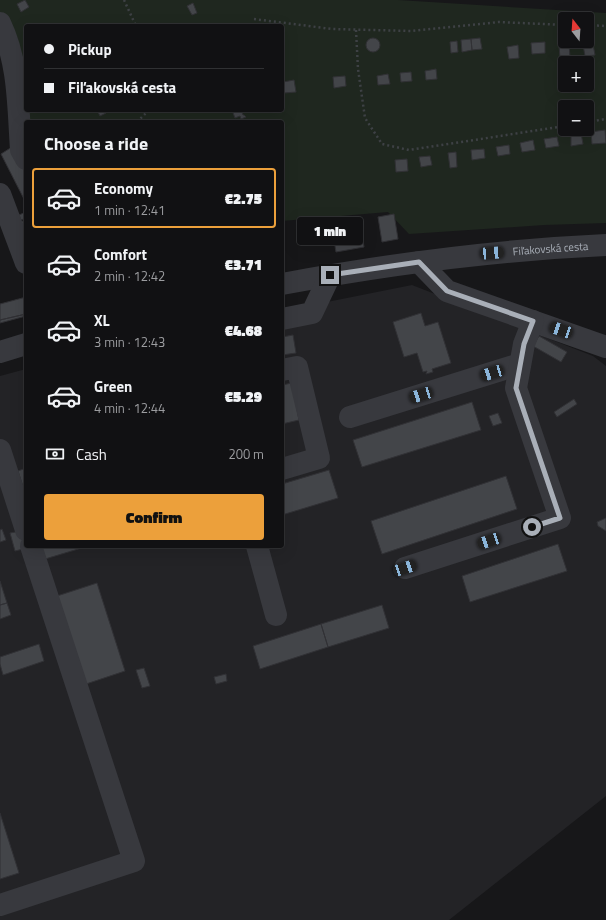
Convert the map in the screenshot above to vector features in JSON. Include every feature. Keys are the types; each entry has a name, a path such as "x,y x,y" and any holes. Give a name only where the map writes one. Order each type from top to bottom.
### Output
{"street":[{"path":"0,23 6,35 14,64 21,150 24,155"},
{"path":"0,194 24,258"},
{"name":"Fiľakovská cesta","path":"284,284 330,275 479,254 606,245"},
{"path":"419,262 447,291 606,347"},
{"path":"284,318 312,313 330,275"},
{"path":"405,568 560,518 516,388 524,344 533,321"},
{"path":"0,352 24,345"},
{"path":"350,417 520,364"},
{"path":"284,370 297,367 319,458 284,468"},
{"path":"0,450 24,524"},
{"path":"0,905 134,861 32,548"},
{"path":"258,548 276,615"}],"path":[{"path":"124,0 135,24"},
{"path":"254,18 332,29 356,30 411,31 499,22 558,25"},
{"path":"594,25 606,26"},
{"path":"356,30 358,69 365,118 382,144 409,150 558,127"},
{"path":"139,120 147,112"},
{"path":"594,121 606,120"}],"shaded area":[{"path":"0,0 398,0 590,12 558,12 558,48 594,48 594,12 606,13 606,223 544,225 409,234 388,212 284,221 284,120 26,120 0,17"},
{"path":"412,285 593,356 606,366 606,796 449,920 0,920 0,376 24,370 24,548 284,548 284,311"}],"building":[{"path":"25,0 29,7 21,12 17,4"},
{"path":"193,3 197,13 192,15 187,6"},
{"path":"373,38 378,40 380,45 378,50 373,52 368,50 366,45 368,40"},
{"path":"480,38 482,49 472,50 471,39"},
{"path":"471,39 472,50 462,52 461,40"},
{"path":"457,41 458,52 451,53 450,42"},
{"path":"545,42 545,53 532,54 531,43"},
{"path":"518,45 519,58 509,59 507,47"},
{"path":"559,48 569,48 570,56 560,56"},
{"path":"584,48 594,48 595,55 585,56"},
{"path":"436,69 437,79 426,80 425,71"},
{"path":"411,72 412,81 401,82 400,73"},
{"path":"388,74 390,84 378,85 377,76"},
{"path":"345,76 346,86 334,88 333,77"},
{"path":"294,80 296,92 284,93 284,82"},
{"path":"98,112 106,112 106,113 100,116"},
{"path":"233,112 242,112 246,117 241,119 240,116 235,118"},
{"path":"605,130 606,143 592,144 591,136 594,136 594,132"},
{"path":"571,136 582,136 583,144 571,146"},
{"path":"557,137 559,146 546,148 544,139"},
{"path":"533,140 535,150 522,152 520,143"},
{"path":"509,145 510,154 498,156 496,147"},
{"path":"12,147 24,170 24,199 1,154"},
{"path":"484,149 485,158 472,160 471,150"},
{"path":"456,152 457,167 450,168 448,153"},
{"path":"430,156 432,165 421,167 419,157"},
{"path":"407,159 408,171 396,172 395,160"},
{"path":"24,213 24,219 21,220 19,215"},
{"path":"394,214 398,239 382,242 378,217"},
{"path":"24,220 24,228 21,222"},
{"path":"348,225 350,235 362,233 364,247 336,252 332,228"},
{"path":"24,298 24,314 0,320 0,304"},
{"path":"421,313 425,326 438,322 451,363 432,369 433,372 426,374 427,371 423,372 417,353 404,357 393,322"},
{"path":"24,314 24,317 0,323 0,320"},
{"path":"293,335 296,353 284,355 284,337"},
{"path":"539,336 567,352 561,362 533,346"},
{"path":"292,383 299,420 284,424 284,385"},
{"path":"574,399 577,404 557,417 554,412"},
{"path":"472,402 481,430 362,467 353,440"},
{"path":"498,413 502,423 493,426 489,416"},
{"path":"24,469 24,490 18,471"},
{"path":"329,470 338,498 284,514 284,483"},
{"path":"506,476 517,509 382,554 371,521"},
{"path":"606,518 606,531 598,526 597,522"},
{"path":"2,529 6,540 0,542 0,530"},
{"path":"21,531 24,540 24,548 27,548 15,551 10,533"},
{"path":"558,544 567,571 470,602 462,576"},
{"path":"42,548 82,548 45,559"},
{"path":"0,581 7,603 0,605"},
{"path":"97,583 125,671 86,684 57,596"},
{"path":"7,603 11,615 0,619 0,605"},
{"path":"382,605 389,628 328,647 321,624"},
{"path":"321,624 328,647 260,669 253,646"},
{"path":"39,644 44,661 3,675 0,657"},
{"path":"144,668 150,686 142,688 136,670"},
{"path":"226,674 227,681 216,684 214,677"},
{"path":"0,813 19,873 0,879"}],"route":[{"path":"330,275 419,262 447,291 533,321 524,344 516,388 560,518 532,527"}]}
